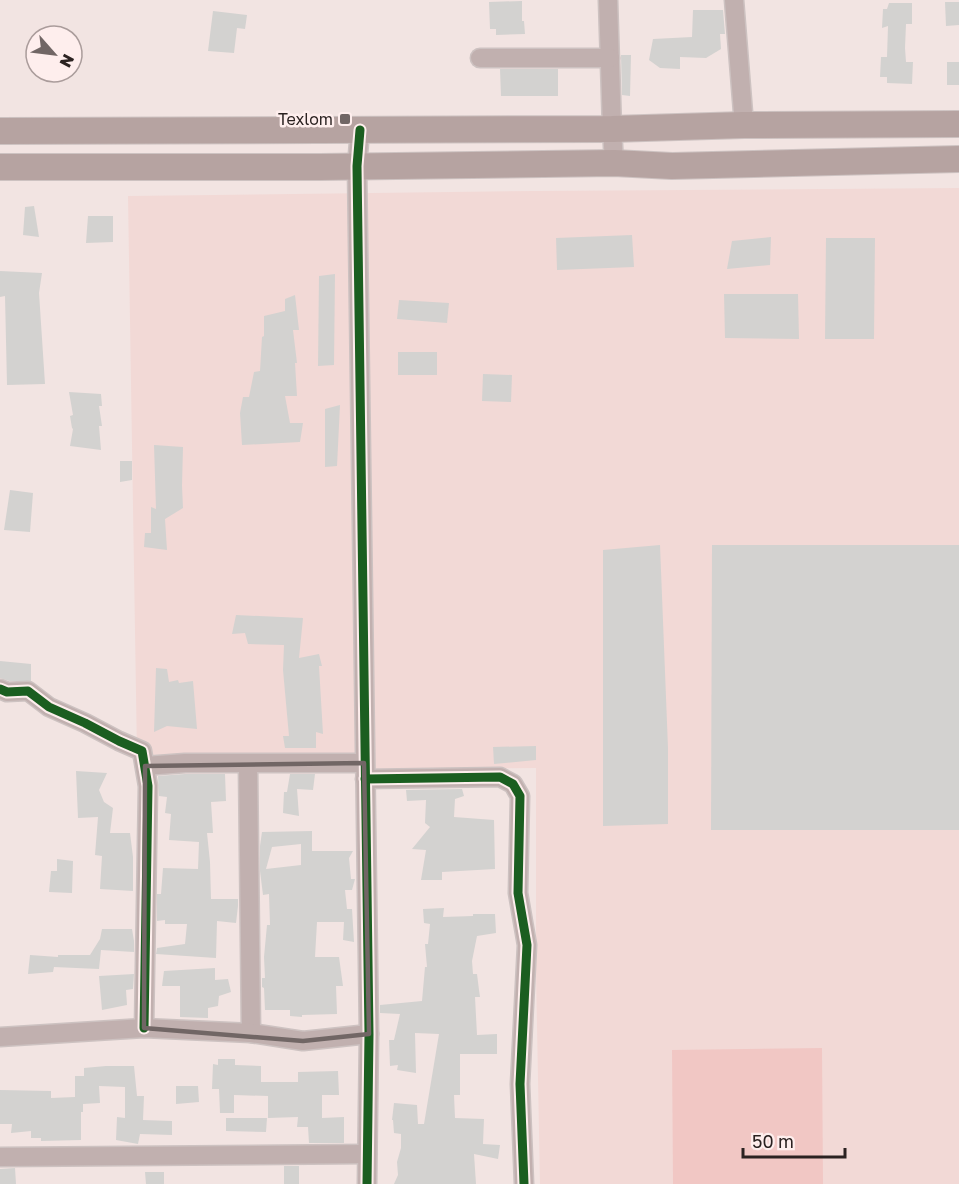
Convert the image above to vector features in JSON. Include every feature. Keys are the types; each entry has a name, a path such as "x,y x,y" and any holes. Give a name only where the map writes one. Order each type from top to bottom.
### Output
{"highway":[{"path":"0,131 612,129 959,124"},
{"path":"0,167 614,163 672,166 959,159"}],"street":[{"path":"608,0 614,163"},
{"path":"734,0 744,126"},
{"path":"480,58 610,58"},
{"path":"360,130 357,166 369,1034 367,1184"},
{"path":"0,689 7,692 28,691 49,707 142,751 148,786 144,1028"},
{"path":"145,766 185,763 248,764 500,777 513,784 520,796 518,893 527,945 520,1084 524,1184"},
{"path":"248,764 251,1033"},
{"path":"0,1037 144,1028 251,1033 303,1041 369,1034"},
{"path":"0,1157 367,1154"}],"highlighted area":[{"path":"364,763 369,1034 303,1041 144,1028 145,766"}],"shaded area":[{"path":"959,188 959,1184 540,1184 536,972 536,768 374,769 335,753 137,755 128,196"},
{"path":"822,1048 823,1184 673,1184 672,1050"}],"building":[{"path":"522,1 522,21 524,21 525,34 496,35 496,29 490,29 489,2"},
{"path":"945,2 959,2 959,25 946,26"},
{"path":"889,3 912,3 912,24 906,24 905,48 906,62 913,62 912,84 887,83 887,77 880,77 881,57 887,57 888,26 882,28 883,9 887,9"},
{"path":"693,10 723,10 725,34 720,34 721,49 706,58 680,57 680,69 660,68 649,60 653,39 692,37"},
{"path":"213,11 247,15 245,29 237,28 234,53 208,51"},
{"path":"621,55 631,55 630,96 622,95"},
{"path":"947,62 959,62 959,85 947,85"},
{"path":"500,69 558,69 558,96 501,96"},
{"path":"34,206 39,237 23,235 25,207"},
{"path":"88,216 113,216 113,242 86,243"},
{"path":"632,235 634,267 557,270 556,238"},
{"path":"771,237 770,265 727,269 732,241"},
{"path":"826,238 875,238 874,339 825,339"},
{"path":"0,271 42,273 39,293 45,384 7,385 5,296 0,297"},
{"path":"335,274 334,365 318,366 319,276"},
{"path":"724,294 798,294 799,339 725,338"},
{"path":"295,295 299,330 293,330 297,363 295,363 297,396 285,396 290,423 303,423 300,442 242,445 240,413 243,397 249,397 254,372 260,371 264,316 285,311 285,299"},
{"path":"399,300 449,303 447,323 397,319"},
{"path":"398,352 437,352 437,375 398,375"},
{"path":"483,374 512,375 511,402 482,401"},
{"path":"69,392 101,394 102,406 99,406 102,426 99,426 101,450 70,446 73,429 70,416 73,415"},
{"path":"340,405 337,466 325,467 325,409"},
{"path":"154,445 183,447 183,508 165,519 167,550 144,547 145,533 151,533 151,507 156,509"},
{"path":"120,461 132,461 132,480 120,482"},
{"path":"10,490 33,493 30,532 4,530"},
{"path":"660,545 668,748 668,824 603,826 603,550"},
{"path":"712,545 959,545 959,830 711,830"},
{"path":"236,615 303,618 299,658 319,654 322,666 319,666 323,734 316,732 316,748 285,748 283,736 289,736 283,670 284,645 248,644 245,633 232,634"},
{"path":"0,661 31,664 31,681 9,681 0,678"},
{"path":"156,668 167,669 169,682 193,681 197,729 167,726 154,732"},
{"path":"536,746 536,760 494,764 493,747"},
{"path":"76,771 107,773 99,790 104,802 113,808 110,833 130,833 133,891 100,889 102,856 95,855 98,817 78,818"},
{"path":"225,774 226,801 211,802 213,833 207,833 211,899 238,899 238,906 236,923 217,921 216,958 156,954 157,948 185,944 187,924 165,924 165,920 157,921 157,894 161,894 163,868 198,869 199,842 169,840 171,814 165,813 167,797 159,796 158,776"},
{"path":"290,774 315,774 313,790 297,789 299,816 283,813 284,792 287,792"},
{"path":"462,789 464,796 455,799 454,817 494,820 495,869 442,872 442,880 421,880 426,850 412,849 430,827 425,823 426,800 407,801 406,790"},
{"path":"312,831 312,851 353,851 349,858 351,879 355,879 352,890 345,890 347,909 352,909 354,942 343,940 344,922 317,922 315,957 339,957 343,986 336,986 337,1014 302,1015 302,1017 290,1016 290,1010 265,1010 262,978 265,978 267,925 270,925 269,894 263,895 260,871 262,832","holes":["301,844 301,865 266,869 272,847"]},
{"path":"57,859 73,861 72,893 49,892 51,871 57,871"},
{"path":"444,908 443,917 495,914 496,933 477,936 472,961 473,974 477,974 480,997 475,997 477,1035 497,1034 497,1054 460,1054 460,1095 454,1095 455,1118 484,1119 483,1144 500,1145 498,1159 474,1154 476,1184 394,1184 398,1175 397,1162 401,1148 401,1134 394,1133 392,1120 394,1103 417,1105 418,1124 424,1124 439,1034 415,1033 416,1073 397,1070 398,1065 390,1066 389,1040 394,1040 400,1014 380,1013 380,1005 422,1001 425,967 427,967 425,944 428,944 430,924 424,923 423,909"},
{"path":"102,929 132,929 134,952 101,950 99,969 54,967 53,972 28,974 30,955 58,957 58,955 90,955 100,939"},
{"path":"215,968 215,980 228,979 231,992 219,996 218,1006 208,1008 208,1018 180,1017 180,986 162,986 164,971"},
{"path":"134,974 133,989 126,990 127,1005 102,1010 99,976"},
{"path":"218,1059 235,1059 235,1065 261,1066 261,1082 298,1082 298,1072 338,1071 339,1095 322,1095 322,1118 344,1117 344,1143 309,1143 308,1127 297,1127 298,1117 268,1118 268,1096 234,1095 234,1113 220,1113 219,1089 212,1089 213,1064 218,1065"},
{"path":"134,1066 137,1096 144,1096 143,1120 172,1121 172,1135 140,1134 138,1144 116,1140 117,1117 125,1118 125,1087 99,1086 100,1103 83,1104 81,1140 41,1141 41,1138 31,1138 31,1131 11,1133 12,1124 0,1124 0,1090 51,1091 51,1098 75,1097 75,1076 84,1076 84,1068"},
{"path":"176,1086 198,1086 199,1102 176,1104"},
{"path":"226,1118 267,1118 266,1132 226,1131"},
{"path":"284,1166 299,1166 299,1184 284,1184"},
{"path":"15,1168 16,1184 0,1184 0,1169"},
{"path":"145,1172 164,1172 164,1184 146,1184"}],"cycle path":[{"path":"360,130 357,166 369,1034 367,1184"},
{"path":"0,689 7,692 28,691 49,707 142,751 148,786 144,1028"},
{"path":"365,779 500,777 513,784 520,796 518,893 527,945 520,1084 524,1184"}],"place":[{"name":"Texlom","path":"345,119"}]}
